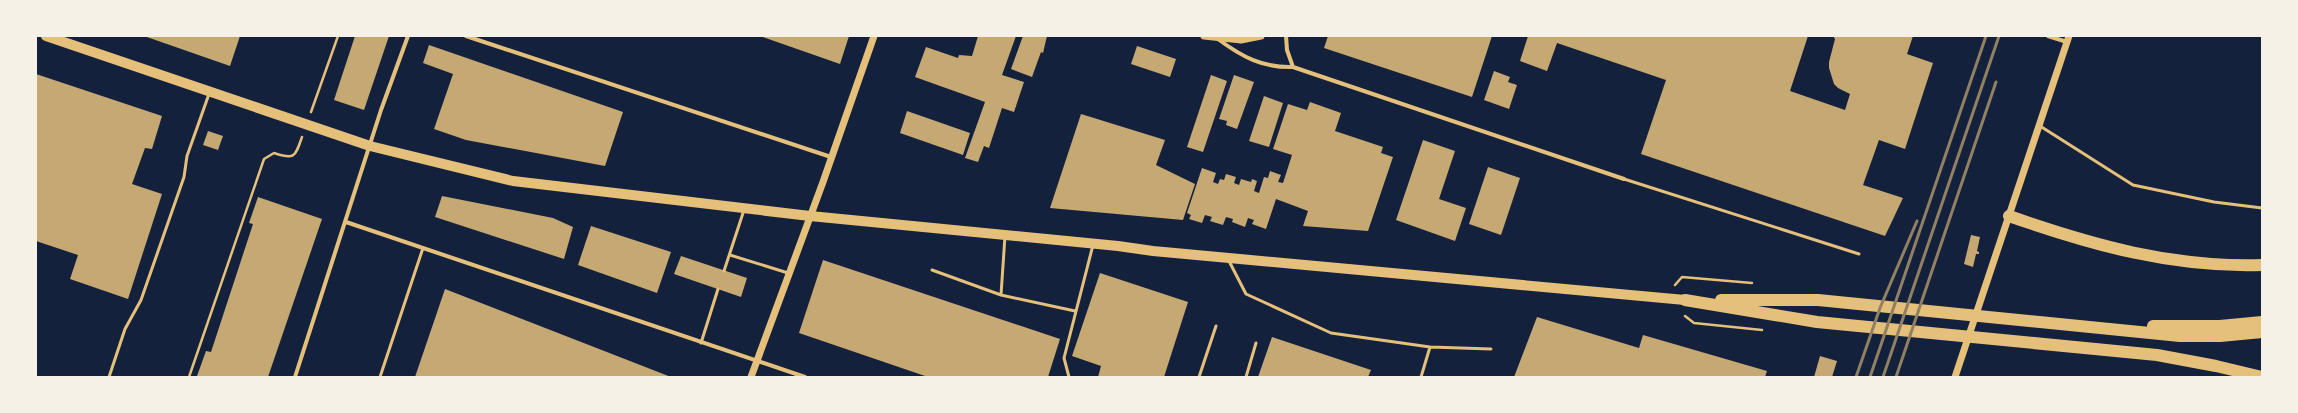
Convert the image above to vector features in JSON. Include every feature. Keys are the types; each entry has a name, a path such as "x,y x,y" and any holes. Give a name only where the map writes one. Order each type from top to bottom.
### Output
{"highway":[{"path":"2009,216 2077,240 2142,256 2202,264 2262,265"},
{"path":"1685,300 1818,300 2200,337 2262,332"},
{"path":"1685,300 1817,322 2066,345 2176,358 2262,376"},
{"path":"2068,324 2193,326 2262,322"},
{"path":"2176,358 2251,377"}],"main road":[{"path":"46,36 210,93 370,146 513,181 810,216 1094,243 1227,258 1685,300"}],"street":[{"path":"295,377 370,146 408,36"},
{"path":"466,36 831,157"},
{"path":"751,377 874,36"},
{"path":"1204,36 1218,39 1241,40 1260,36"},
{"path":"1286,36 1287,50 1293,67"},
{"path":"1955,377 2068,39 2048,36"},
{"path":"1218,39 1240,56 1277,67 1293,67 1624,179"},
{"path":"346,222 756,362 805,377"}],"lane":[{"path":"109,377 125,329 144,293 184,177 186,156 210,93"},
{"path":"2039,125 2133,185 2214,202 2262,208"},
{"path":"1624,179 1859,254"},
{"path":"724,271 744,209"},
{"path":"1001,294 1005,235"},
{"path":"1069,377 1064,358 1094,243"},
{"path":"380,377 423,248"},
{"path":"730,255 788,273"},
{"path":"1227,258 1246,294 1331,333 1430,347 1491,349"},
{"path":"932,270 1001,294 1075,312"},
{"path":"701,343 718,289"},
{"path":"1199,377 1216,326"},
{"path":"1246,377 1256,343"},
{"path":"1421,377 1430,347"}],"path":[{"path":"318,92 338,36"},
{"path":"189,377 264,160 274,153 288,158 293,157 297,152"}],"building":[{"path":"144,36 240,36 230,66"},
{"path":"355,36 389,36 364,110 334,100"},
{"path":"760,36 849,36 840,64"},
{"path":"978,36 1016,36 1002,75 1024,82 1014,112 1002,108 989,148 984,146 978,162 965,158 985,102 915,77 926,47 958,58 959,55 972,56"},
{"path":"1023,36 1047,36 1043,53 1041,52 1032,77 1011,69"},
{"path":"1328,36 1492,36 1472,97 1324,48"},
{"path":"1528,36 1808,36 1790,91 1845,110 1850,94 1838,88 1834,84 1829,68 1829,62 1835,39 1833,36 1913,36 1907,54 1933,63 1905,149 1879,140 1863,185 1903,198 1885,236 1641,154 1666,80 1557,43 1547,71 1520,61"},
{"path":"429,45 623,112 605,166 466,140 434,129 453,74 423,63"},
{"path":"1137,46 1176,59 1170,77 1131,64"},
{"path":"1494,71 1510,77 1508,82 1517,85 1509,109 1484,100"},
{"path":"36,74 162,116 152,149 145,148 132,184 162,194 128,299 70,279 78,255 36,241"},
{"path":"1211,75 1227,81 1203,152 1187,147"},
{"path":"1234,75 1254,82 1237,129 1226,125 1227,121 1219,119"},
{"path":"1264,96 1283,103 1269,147 1249,141"},
{"path":"1310,102 1341,113 1335,131 1383,147 1381,153 1393,157 1368,231 1303,226 1308,211 1276,199 1266,229 1252,224 1254,220 1248,218 1245,227 1232,222 1233,219 1226,217 1223,225 1210,221 1212,217 1205,215 1202,223 1189,219 1191,215 1187,213 1202,168 1216,173 1213,182 1218,184 1220,179 1224,180 1226,174 1236,177 1234,183 1239,185 1241,179 1251,182 1252,179 1257,181 1254,191 1259,193 1264,177 1268,178 1270,171 1281,175 1278,182 1283,183 1292,155 1273,149 1288,104 1307,110"},
{"path":"907,111 970,133 963,155 900,133"},
{"path":"1081,114 1165,140 1156,165 1195,184 1183,220 1050,208"},
{"path":"208,131 223,136 218,150 203,145"},
{"path":"1423,140 1455,151 1439,199 1466,208 1455,241 1396,220"},
{"path":"1488,167 1520,178 1501,235 1469,224"},
{"path":"442,196 553,218 573,227 564,259 435,217"},
{"path":"258,197 322,219 268,377 199,377 197,376 206,351 211,352 253,224 249,223"},
{"path":"591,226 671,252 657,293 578,265"},
{"path":"1971,235 1980,237 1977,251 1979,254 1976,254 1973,267 1964,264"},
{"path":"681,256 747,278 741,297 674,274"},
{"path":"823,260 1060,339 1048,377 928,377 799,333"},
{"path":"1100,273 1188,302 1164,377 1098,377 1101,366 1072,356"},
{"path":"445,289 671,377 415,377"},
{"path":"1537,317 1639,348 1643,335 1767,371 1765,377 1514,377"},
{"path":"1272,337 1371,370 1368,377 1258,377"},
{"path":"1820,356 1837,361 1832,377 1814,377"}],"railway":[{"path":"1870,377 1986,36"},
{"path":"1883,377 1999,36"},
{"path":"1896,377 1996,82"},
{"path":"1856,377 1880,308 1917,221"}]}
